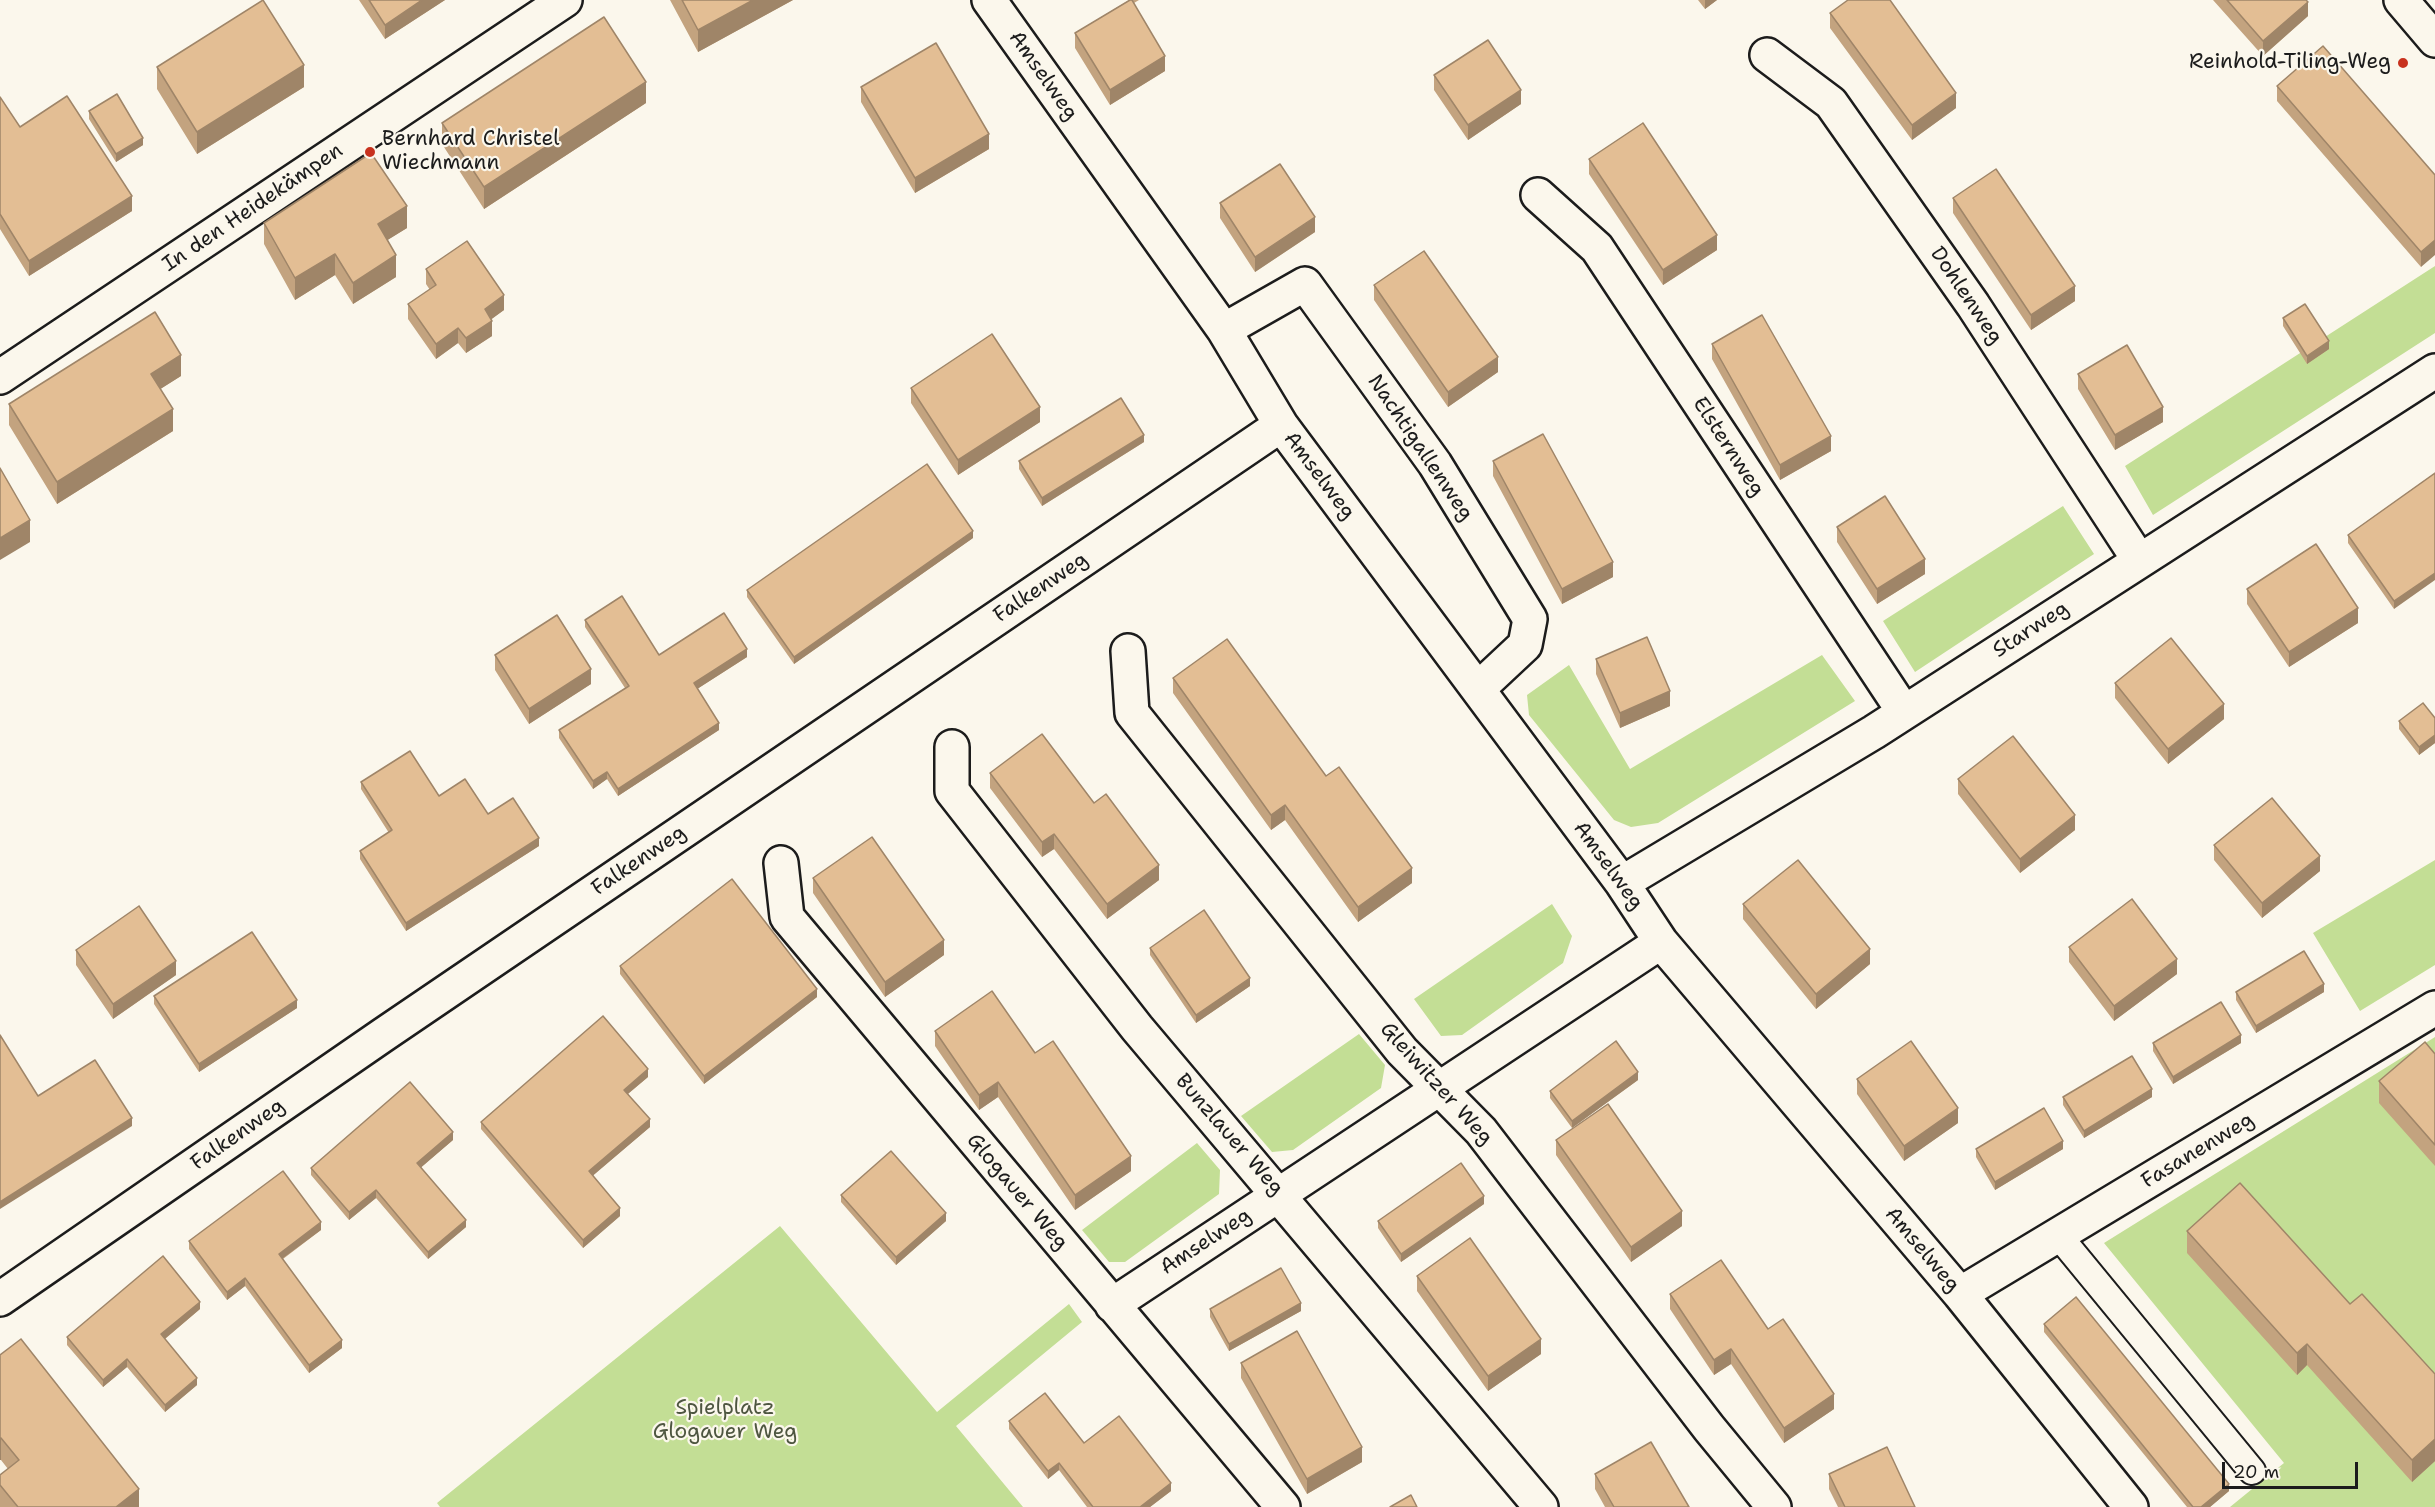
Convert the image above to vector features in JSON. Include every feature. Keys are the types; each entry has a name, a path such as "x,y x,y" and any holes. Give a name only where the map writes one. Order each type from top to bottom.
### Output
{"street":[{"name":"In den Heidekämpen","path":"0,377 565,0"},
{"name":"Amselweg","path":"989,0 1224,330 1281,425 1622,883 1661,942 1960,1294 2131,1507"},
{"path":"2401,0 2435,40"},
{"name":"Dohlenweg","path":"1767,55 1831,103 1973,305 2139,560"},
{"name":"Elsternweg","path":"1538,195 1597,248 1904,712"},
{"name":"Nachtigallenweg","path":"1224,330 1305,284 1435,464 1530,619 1525,645 1478,689"},
{"name":"Starweg","path":"1622,883 1904,712 2435,371"},
{"name":"Falkenweg","path":"0,1299 383,1035 1281,425"},
{"name":"Gleiwitzer Weg","path":"1128,651 1132,713 1402,1051 1481,1131 1709,1428 1774,1507"},
{"name":"Bunzlauer Weg","path":"952,747 952,791 1137,1028 1280,1194 1541,1507"},
{"name":"Glogauer Weg","path":"781,863 787,917 1283,1507"},
{"name":"Amselweg","path":"1112,1305 1661,942"},
{"name":"Fasanenweg","path":"1960,1294 2435,1008"}],"lane":[{"path":"2058,1235 2252,1471"}],"green space":[{"path":"2435,266 2435,333 2153,515 2125,466"},
{"path":"2063,506 2094,554 1915,672 1883,621"},
{"path":"1822,655 1855,701 1658,823 1631,827 1614,820 1529,715 1527,695 1569,665 1630,769"},
{"path":"2435,860 2435,965 2360,1011 2313,933"},
{"path":"1552,904 1572,936 1563,963 1462,1035 1441,1036 1414,999"},
{"path":"1359,1034 1385,1065 1381,1088 1293,1150 1272,1152 1241,1116"},
{"path":"2435,1037 2435,1507 2230,1507 2284,1463 2104,1243"},
{"path":"1197,1143 1220,1170 1219,1194 1125,1262 1109,1262 1082,1230"},
{"name":"Spielplatz Glogauer Weg","path":"780,1226 937,1412 1069,1304 1082,1322 956,1426 1023,1507 440,1507 437,1503"}],"building":[{"path":"263,0 304,65 197,132 157,67"},
{"path":"369,0 422,0 385,25"},
{"path":"682,0 753,0 698,30"},
{"path":"1130,0 1165,56 1110,90 1075,33"},
{"path":"1848,0 1890,0 1956,93 1912,125 1830,13"},
{"path":"2227,0 2306,0 2308,2 2263,41"},
{"path":"604,17 646,82 484,187 442,123"},
{"path":"1488,40 1521,90 1468,125 1434,75"},
{"path":"936,43 989,134 915,178 861,87"},
{"path":"2323,46 2435,175 2435,240 2421,252 2277,86"},
{"path":"117,94 143,138 116,154 89,111"},
{"path":"67,96 132,196 29,261 0,214 0,97 20,127"},
{"path":"1643,123 1717,235 1663,270 1589,159"},
{"path":"371,153 407,206 378,224 396,255 353,283 335,254 295,278 264,223"},
{"path":"1280,164 1315,217 1255,257 1220,203"},
{"path":"1996,169 2075,286 2031,315 1953,198"},
{"path":"467,241 504,295 485,309 492,321 466,338 458,328 436,344 408,304 436,285 426,269"},
{"path":"1424,251 1498,357 1448,392 1374,285"},
{"path":"2305,304 2329,341 2307,356 2283,318"},
{"path":"155,312 181,355 151,374 173,409 57,482 9,404"},
{"path":"1762,315 1831,436 1780,465 1712,344"},
{"path":"992,334 1040,407 958,460 911,388"},
{"path":"2127,345 2163,407 2115,435 2078,374"},
{"path":"1121,398 1144,435 1042,498 1019,461"},
{"path":"1543,434 1613,562 1562,589 1493,461"},
{"path":"927,464 973,531 794,657 747,590"},
{"path":"0,468 30,520 0,538"},
{"path":"2435,473 2435,573 2394,601 2348,535"},
{"path":"1885,496 1925,559 1877,589 1837,527"},
{"path":"2316,544 2358,608 2289,652 2247,589"},
{"path":"622,596 659,655 724,613 747,649 694,683 719,723 618,789 607,772 593,781 559,730 629,686 585,620"},
{"path":"557,615 591,669 529,709 495,655"},
{"path":"1647,637 1670,691 1620,713 1596,659"},
{"path":"2171,638 2224,704 2168,749 2115,683"},
{"path":"1227,639 1326,776 1339,767 1412,868 1358,907 1285,805 1271,815 1173,678"},
{"path":"2423,703 2435,718 2435,735 2419,747 2399,721"},
{"path":"1042,734 1094,803 1106,794 1159,865 1107,904 1054,834 1042,842 990,773"},
{"path":"2013,736 2075,815 2020,859 1958,779"},
{"path":"410,751 439,796 465,779 488,814 513,798 539,838 406,923 360,851 392,830 361,782"},
{"path":"2272,798 2320,856 2262,903 2214,845"},
{"path":"872,837 944,940 885,982 813,878"},
{"path":"1798,860 1870,949 1816,994 1743,904"},
{"path":"732,879 817,989 704,1076 620,966"},
{"path":"2132,899 2177,959 2114,1006 2069,947"},
{"path":"139,906 176,961 113,1004 76,950"},
{"path":"1204,910 1250,978 1196,1015 1150,948"},
{"path":"252,932 297,1000 199,1064 154,996"},
{"path":"2304,951 2324,984 2256,1026 2236,992"},
{"path":"992,991 1035,1053 1053,1041 1131,1156 1075,1195 998,1082 979,1095 935,1031"},
{"path":"2221,1002 2241,1035 2173,1077 2153,1043"},
{"path":"603,1016 648,1069 624,1090 650,1119 589,1171 620,1208 583,1240 481,1122"},
{"path":"0,1035 38,1096 95,1060 132,1118 0,1202"},
{"path":"1616,1041 1638,1072 1572,1121 1550,1091"},
{"path":"1911,1041 1958,1108 1904,1146 1857,1079"},
{"path":"2425,1042 2435,1054 2435,1145 2379,1081"},
{"path":"2132,1056 2152,1089 2084,1131 2063,1097"},
{"path":"410,1082 453,1132 417,1163 466,1220 428,1252 376,1190 349,1212 311,1168"},
{"path":"1608,1104 1682,1211 1631,1247 1556,1140"},
{"path":"2044,1108 2063,1141 1995,1182 1976,1149"},
{"path":"891,1151 946,1213 896,1257 841,1195"},
{"path":"1461,1163 1484,1196 1401,1254 1378,1221"},
{"path":"283,1171 321,1222 279,1254 342,1340 309,1365 245,1278 227,1292 189,1241"},
{"path":"2240,1183 2350,1304 2362,1294 2435,1374 2435,1439 2412,1460 2307,1344 2297,1353 2187,1231"},
{"path":"1470,1238 1541,1339 1488,1376 1417,1276"},
{"path":"163,1256 200,1302 161,1334 197,1378 165,1405 127,1359 103,1380 67,1337"},
{"path":"1721,1260 1768,1329 1783,1319 1834,1394 1784,1428 1731,1349 1714,1360 1670,1294"},
{"path":"1281,1268 1301,1303 1229,1344 1210,1309"},
{"path":"2076,1297 2229,1484 2201,1507 2193,1507 2044,1324"},
{"path":"1297,1331 1362,1447 1307,1479 1241,1363"},
{"path":"21,1339 139,1489 116,1507 18,1507 0,1485 0,1475 19,1460 0,1439 0,1355"},
{"path":"1045,1393 1084,1443 1119,1416 1171,1483 1140,1507 1093,1507 1059,1463 1048,1471 1009,1421"},
{"path":"1651,1442 1689,1507 1614,1507 1595,1474"},
{"path":"1887,1447 1915,1507 1845,1507 1829,1474"},
{"path":"1411,1495 1417,1507 1390,1507"}],"place":[{"name":"Reinhold-Tiling-Weg","path":"2403,63"},
{"name":"Bernhard Christel Wiechmann","path":"370,152"}]}
